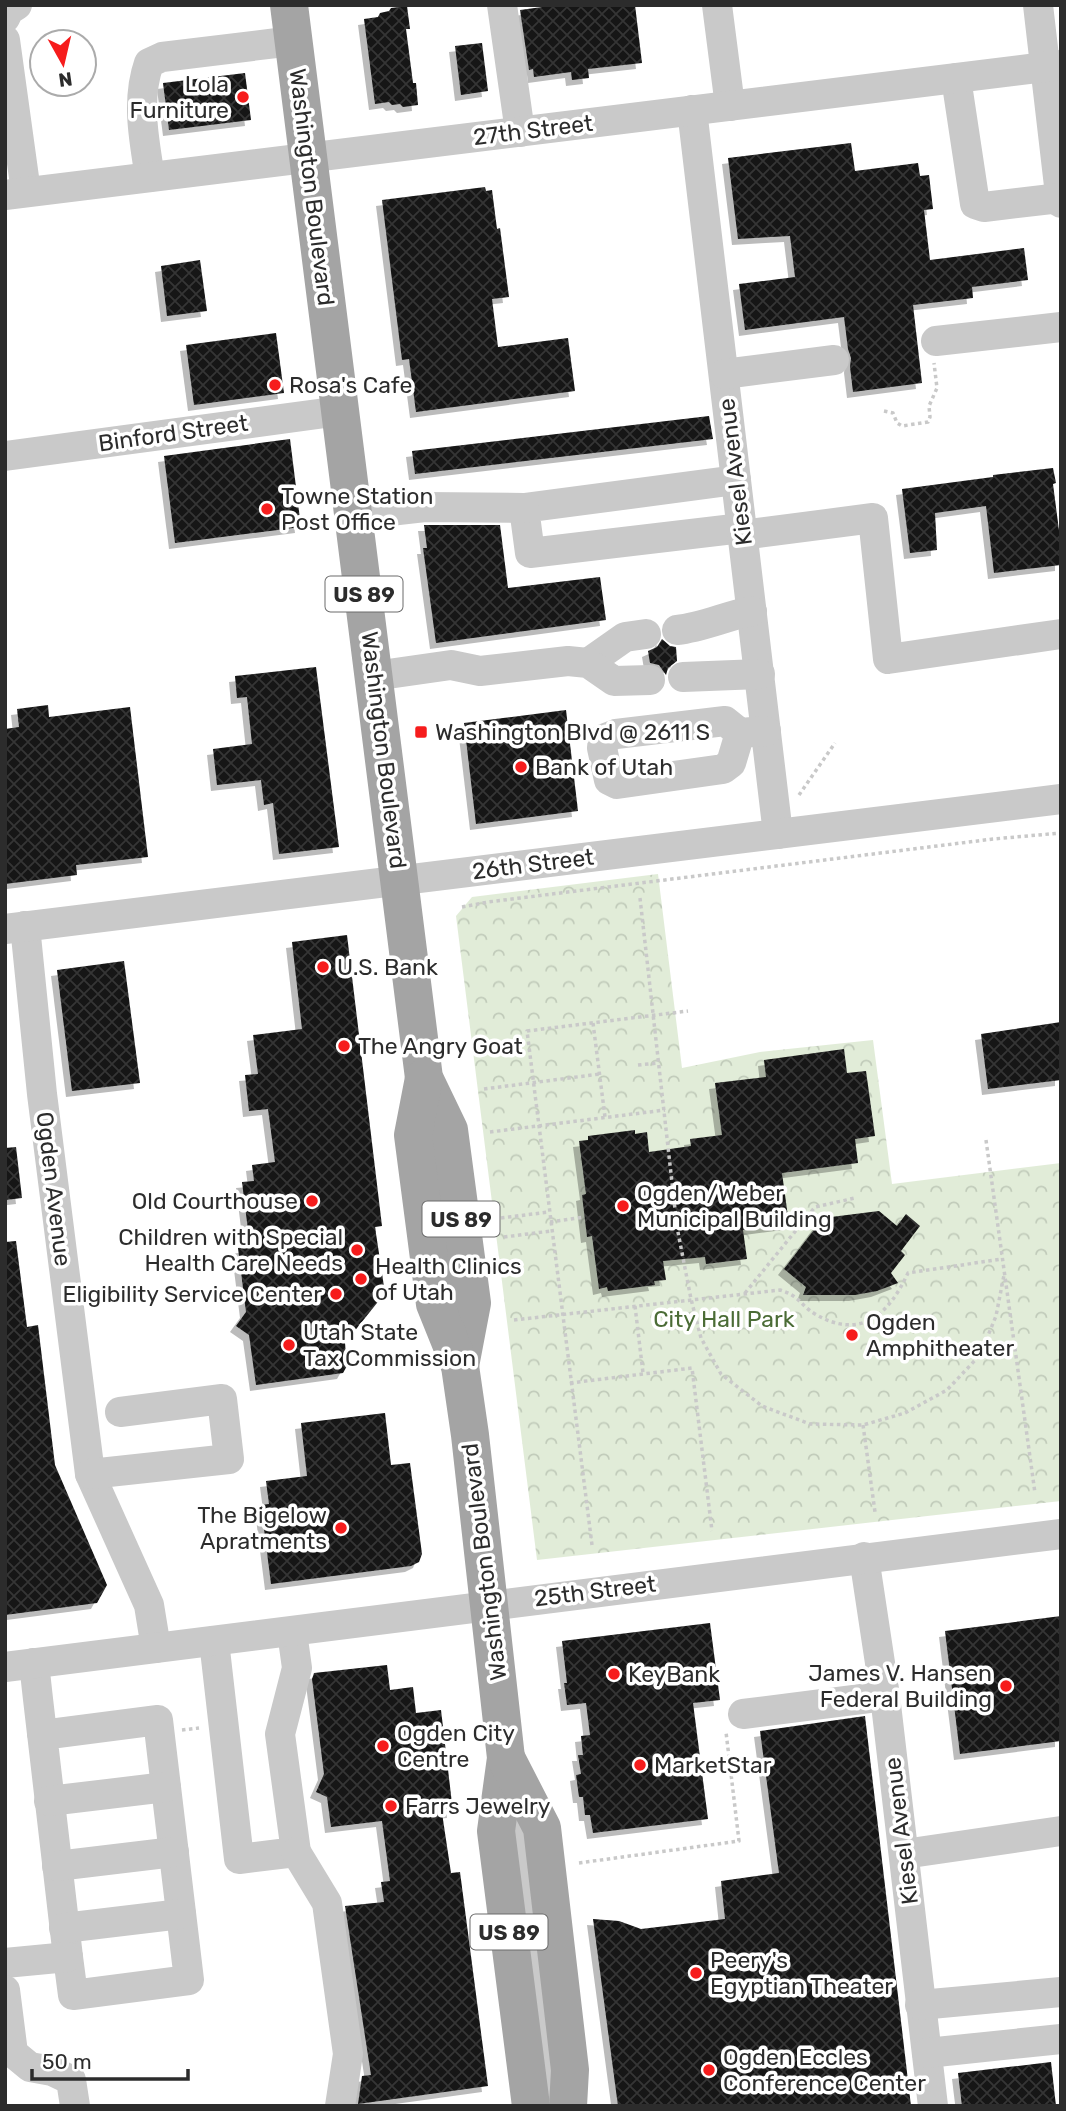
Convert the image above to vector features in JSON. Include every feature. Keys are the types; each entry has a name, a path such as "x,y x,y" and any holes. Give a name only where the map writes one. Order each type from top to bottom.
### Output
{"main road":[{"name":"Washington Boulevard","path":"291,23 424,1078 413,1135 435,1304 460,1366 490,1605 506,1758 496,1831 531,2106"},
{"name":"Washington Boulevard","path":"506,1758 542,1828 570,2070 568,2106"}],"street":[{"path":"5,18 9,10 17,5"},
{"path":"502,5 520,132"},
{"path":"717,5 730,106"},
{"path":"956,78 975,205 984,207 1060,201 1053,66 1038,5"},
{"path":"149,177 142,99 149,63 162,57 291,23"},
{"path":"5,40 16,194"},
{"name":"27th Street","path":"16,194 1053,66"},
{"name":"Kiesel Avenue","path":"692,110 760,674 753,732 778,834"},
{"path":"936,341 1061,327"},
{"path":"724,374 834,360"},
{"name":"Binford Street","path":"5,456 340,411"},
{"path":"354,515 425,507 524,508 736,480"},
{"path":"524,508 530,553 873,518 888,659 1061,634"},
{"path":"677,630 699,627 734,614 752,611"},
{"path":"587,663 625,637 646,634"},
{"path":"374,676 451,665 480,671 568,661 587,663 614,681 650,680"},
{"path":"682,677 760,674"},
{"name":"26th Street","path":"15,927 1061,799"},
{"name":"Ogden Avenue","path":"15,927 42,1094 90,1474 146,1598 156,1648"},
{"path":"90,1474 229,1459 222,1399 120,1412"},
{"name":"25th Street","path":"19,1665 1061,1534"},
{"name":"Kiesel Avenue","path":"864,1558 904,1854 933,2106"},
{"path":"292,1632 297,1668 281,1734 296,1852 327,1903 348,2054 340,2106"},
{"path":"214,1641 239,1859 296,1852"},
{"path":"19,1665 42,1735 73,1995 189,1980 158,1720 42,1735"},
{"path":"743,1714 884,1696"},
{"path":"506,1758 542,2020 561,2106"},
{"path":"50,1801 166,1787"},
{"path":"904,1854 1061,1831"},
{"path":"57,1866 174,1852"},
{"path":"5,1964 66,1942 181,1914"},
{"path":"5,1990 13,2053 30,2067 52,2071 71,2080 75,2106"},
{"path":"920,2005 1061,1992"},
{"path":"926,2053 1061,2039"}],"path":[{"path":"884,411 893,413 897,423 902,426 928,422 929,406 937,388 932,342 936,341"},
{"path":"799,794 835,743"},
{"path":"462,907 1061,833"},
{"path":"640,898 677,1227 701,1338 721,1374 762,1406 810,1424 863,1424 905,1413 947,1390 980,1355 996,1316 1004,1275"},
{"path":"592,1545 527,1031 688,1011"},
{"path":"593,1023 605,1117"},
{"path":"638,1065 659,1063"},
{"path":"484,1088 600,1074"},
{"path":"490,1132 665,1110"},
{"path":"986,1140 1035,1493"},
{"path":"745,1293 814,1207 855,1198"},
{"path":"501,1217 549,1212"},
{"path":"550,1222 584,1217"},
{"path":"504,1237 551,1231"},
{"path":"514,1320 780,1290 794,1294 813,1313 836,1324 853,1325 871,1320 883,1312 898,1294 908,1273 1002,1259"},
{"path":"635,1306 643,1373"},
{"path":"570,1383 692,1368 712,1531"},
{"path":"863,1424 874,1512"},
{"path":"579,1863 739,1841 726,1733 743,1714"},
{"path":"178,1731 206,1727"}],"green space":[{"name":"City Hall Park","path":"658,874 682,1068 760,1052 873,1040 892,1184 1061,1163 1061,1501 537,1560 456,916 472,897"}],"building":[{"path":"557,5 635,5 642,63 588,69 589,78 572,80 571,72 534,77 533,69 529,70 520,10"},
{"path":"407,6 410,29 406,29 418,105 403,107 389,102 375,104 364,19 378,17 380,13 391,8"},
{"path":"482,43 488,91 461,95 455,46"},
{"path":"245,73 251,120 169,130 163,83"},
{"path":"851,143 855,171 918,163 920,176 929,175 933,209 924,210 930,260 1024,248 1028,280 972,287 973,298 913,305 922,383 853,392 844,317 745,330 739,284 795,277 790,236 738,239 728,158"},
{"path":"485,187 486,191 492,190 509,297 492,299 498,347 568,338 575,391 416,412 409,359 402,360 382,200"},
{"path":"200,260 207,311 167,316 161,266"},
{"path":"276,333 284,393 194,405 186,345"},
{"path":"709,416 713,439 415,474 412,451"},
{"path":"290,439 301,527 175,543 164,456"},
{"path":"1053,468 1061,565 994,573 986,506 935,513 937,550 910,553 902,489"},
{"path":"424,525 500,525 508,588 600,577 606,620 436,643 423,548 427,548"},
{"path":"662,639 670,646 676,647 677,661 668,668 666,675 659,665 650,663 648,651 657,647"},
{"path":"316,667 339,847 279,854 273,803 264,805 261,780 217,785 213,749 252,744 247,697 237,698 235,676"},
{"path":"48,705 49,717 130,707 148,857 76,865 77,875 5,884 5,729 19,727 17,709"},
{"name":"Bank of Utah","path":"566,710 578,811 476,824 464,723"},
{"path":"347,935 382,1226 375,1227 385,1293 345,1343 347,1366 343,1373 256,1385 249,1335 236,1326 246,1312 238,1248 250,1246 242,1182 254,1181 252,1165 275,1162 268,1109 249,1111 245,1075 258,1074 253,1035 302,1029 292,942"},
{"path":"124,961 140,1083 72,1091 57,970"},
{"path":"1061,1022 1061,1080 988,1089 981,1034"},
{"path":"844,1049 847,1073 866,1071 875,1136 855,1139 858,1163 782,1173 789,1224 743,1230 747,1259 706,1264 705,1257 663,1261 666,1280 654,1281 655,1285 608,1291 607,1287 599,1289 592,1236 587,1237 582,1195 586,1194 579,1141 588,1140 588,1136 635,1130 635,1134 647,1132 649,1152 691,1146 690,1139 722,1135 715,1083 766,1077 764,1060"},
{"path":"16,1147 22,1198 5,1200 5,1148"},
{"path":"879,1211 897,1226 906,1214 920,1226 901,1251 905,1255 891,1273 898,1283 855,1295 803,1295 806,1287 784,1269 823,1218"},
{"path":"16,1241 27,1327 38,1325 55,1465 107,1585 97,1603 5,1615 5,1242"},
{"name":"The Bigelow Apratments","path":"385,1413 391,1465 410,1463 422,1554 419,1562 411,1566 271,1584 261,1505 269,1504 266,1481 307,1476 301,1423"},
{"name":"James V. Hansen Federal Building","path":"1061,1616 1061,1741 960,1754 945,1631"},
{"path":"710,1623 720,1700 693,1703 708,1819 593,1833 590,1815 585,1815 583,1797 579,1797 576,1775 581,1774 578,1755 583,1755 581,1736 590,1735 586,1703 567,1705 562,1641"},
{"path":"387,1665 390,1690 413,1687 416,1713 441,1710 453,1812 442,1813 451,1873 460,1872 488,2086 358,2104 362,2076 371,2075 345,1906 384,1902 381,1882 390,1881 382,1821 331,1827 327,1797 316,1792 324,1774 312,1679 314,1673"},
{"path":"865,1716 911,2106 618,2106 593,1919 619,1921 641,1929 725,1919 721,1881 779,1873 760,1731"},
{"path":"1051,2062 1056,2106 962,2106 958,2073"}],"place":[{"name":"Lola Furniture","path":"243,97"},
{"name":"Rosa's Cafe","path":"275,385"},
{"name":"Towne Station Post Office","path":"267,509"},
{"name":"Washington Blvd @ 2611 S","path":"421,732"},
{"name":"Bank of Utah","path":"521,767"},
{"name":"U.S. Bank","path":"323,967"},
{"name":"The Angry Goat","path":"344,1046"},
{"name":"Old Courthouse","path":"312,1201"},
{"name":"Ogden/Weber Municipal Building","path":"623,1206"},
{"name":"Children with Special Health Care Needs","path":"357,1250"},
{"name":"Health Clinics of Utah","path":"361,1279"},
{"name":"Eligibility Service Center","path":"336,1294"},
{"name":"Ogden Amphitheater","path":"852,1335"},
{"name":"Utah State Tax Commission","path":"289,1345"},
{"name":"The Bigelow Apratments","path":"341,1528"},
{"name":"KeyBank","path":"614,1674"},
{"name":"James V. Hansen Federal Building","path":"1006,1686"},
{"name":"Ogden City Centre","path":"383,1746"},
{"name":"MarketStar","path":"640,1765"},
{"name":"Farrs Jewelry","path":"391,1806"},
{"name":"Peery's Egyptian Theater","path":"696,1973"},
{"name":"Ogden Eccles Conference Center","path":"709,2070"}]}
